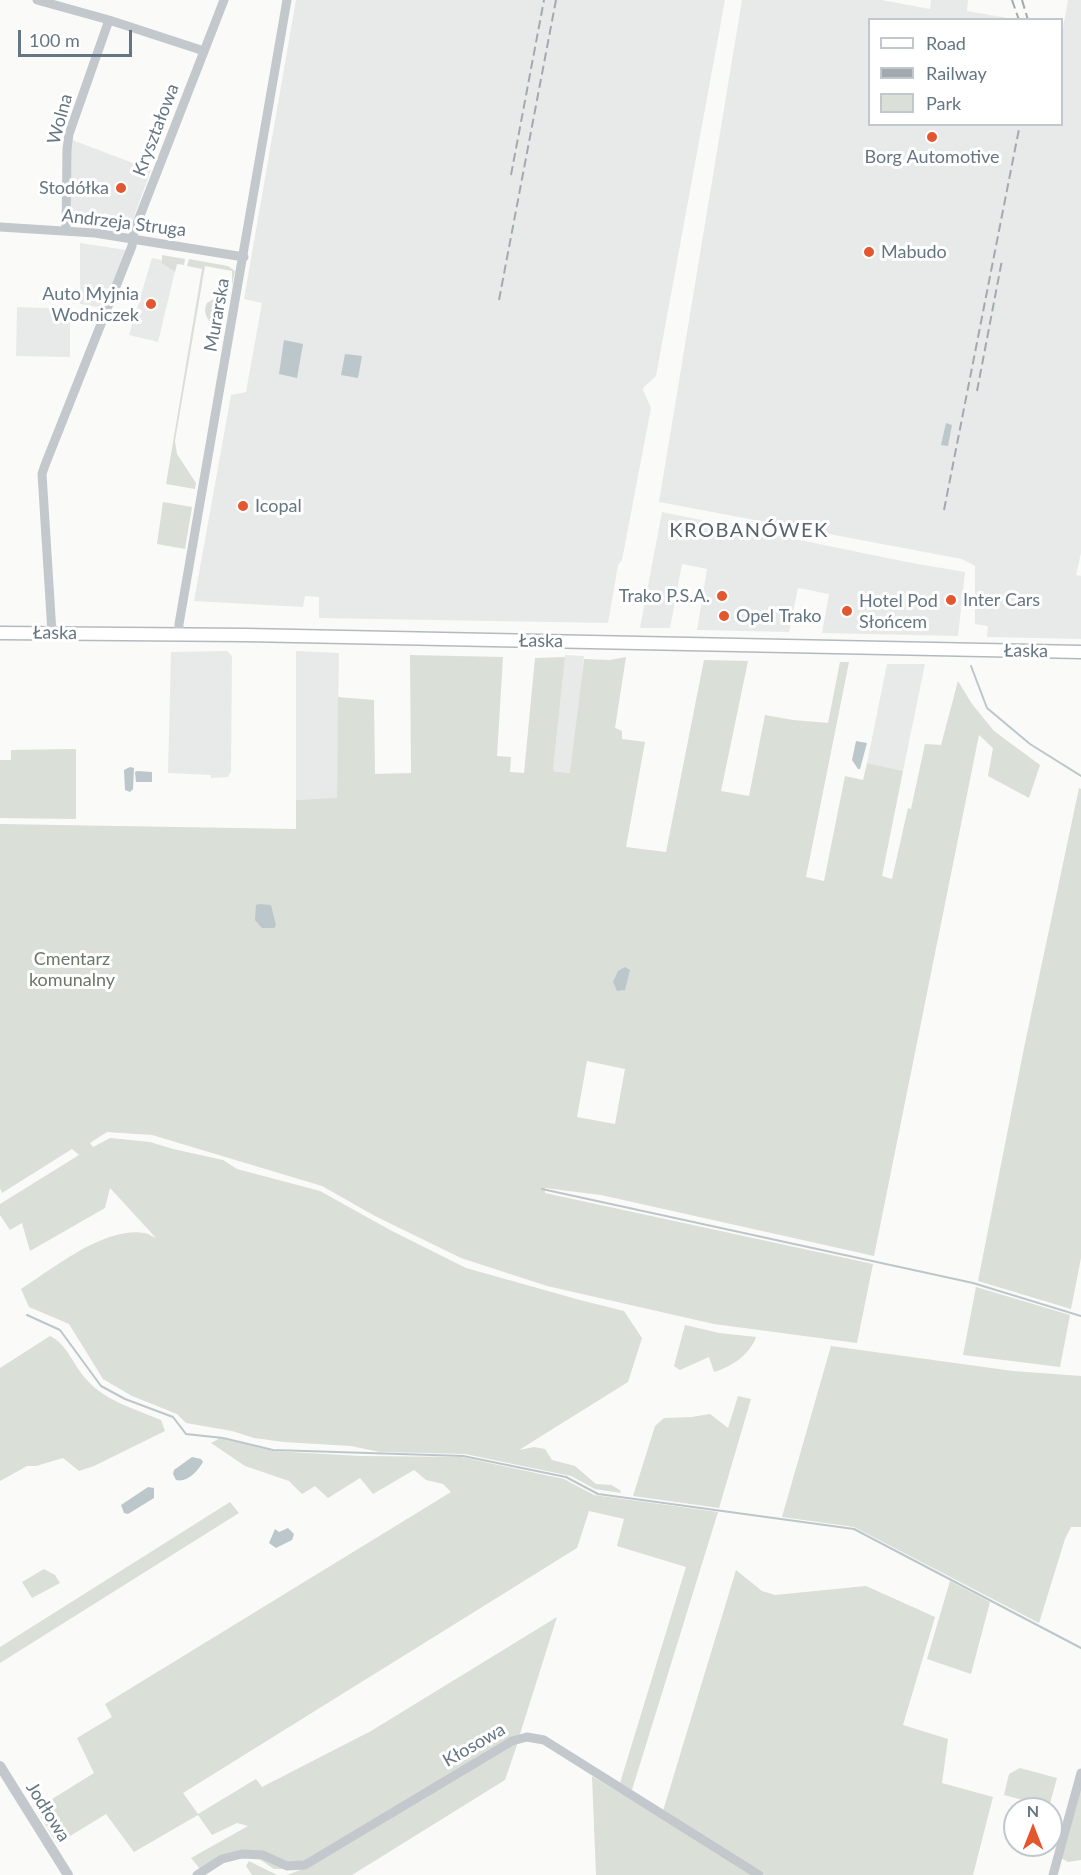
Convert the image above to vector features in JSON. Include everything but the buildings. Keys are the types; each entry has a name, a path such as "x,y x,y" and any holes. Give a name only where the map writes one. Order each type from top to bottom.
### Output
{"main road":[{"name":"Łaska","path":"0,633 1081,652"}],"street":[{"path":"37,0 109,20 204,51"},
{"name":"Kryształowa","path":"52,633 42,474 132,246 134,231 224,0"},
{"name":"Murarska","path":"179,635 287,0"},
{"name":"Wolna","path":"66,231 69,134 109,20"},
{"name":"Andrzeja Struga","path":"0,227 133,238 244,257"},
{"name":"Kłosowa","path":"197,1875 222,1858 242,1854 263,1856 287,1866 305,1865 512,1741 527,1737 544,1740 759,1875"},
{"name":"Jodłowa","path":"0,1766 68,1875"},
{"path":"1053,1875 1081,1773"}],"shaded area":[{"path":"296,0 725,0 656,376 643,390 651,408 608,623 319,618 319,597 305,596 303,607 194,601 231,395 246,392 262,303 244,299"},
{"path":"742,0 882,0 930,9 931,0 968,0 967,11 1007,18 868,18 868,126 1063,126 1063,28 1068,0 1081,0 1081,553 1076,575 1081,576 1081,639 987,637 988,626 975,624 975,566 962,559 659,502"},
{"path":"70,139 151,170 132,222 104,213 103,216 68,213"},
{"path":"80,243 126,250 103,308 80,304"},
{"path":"152,258 177,263 158,342 129,335"},
{"path":"17,307 70,309 70,357 16,356"},
{"path":"284,340 303,344 297,378 279,374"},
{"path":"345,354 362,356 358,378 341,375"},
{"path":"946,423 952,425 948,446 941,445"},
{"path":"662,512 965,572 958,636 822,633 829,594 798,588 789,632 697,630 707,569 682,564 670,628 640,628"},
{"path":"227,651 232,656 231,771 228,777 211,778 211,775 168,773 171,652"},
{"path":"296,651 339,653 337,799 296,800"},
{"path":"565,655 584,656 571,773 553,771"},
{"path":"887,664 925,664 903,771 867,763"},
{"path":"856,741 867,743 860,769 852,760"},
{"path":"134,768 133,789 130,792 125,790 124,770"},
{"path":"135,772 152,772 152,782 136,782"},
{"path":"256,905 271,905 276,925 274,928 262,928 255,920"},
{"path":"625,967 630,970 625,990 617,991 613,982 618,971"},
{"path":"192,1457 201,1459 203,1462 188,1478 176,1480 174,1470"},
{"path":"148,1487 154,1488 154,1498 128,1514 124,1513 121,1505"},
{"path":"288,1528 294,1534 292,1540 276,1548 269,1543 275,1529 279,1532"}],"green space":[{"path":"162,255 185,259 184,265 177,264 175,272 162,263"},
{"path":"189,259 228,266 235,271 232,286 232,271 205,266 175,441 177,454 196,483 195,489 166,484 202,269 187,266"},
{"path":"220,298 215,328 205,310 207,303"},
{"path":"163,502 192,507 185,549 157,544"},
{"name":"Cmentarz komunalny","path":"410,655 503,657 497,756 511,757 510,772 524,773 535,658 565,657 553,771 570,773 584,659 610,660 626,657 615,728 622,731 622,739 645,742 626,847 666,852 704,660 748,661 721,791 749,796 765,715 828,723 840,662 849,662 806,877 824,881 845,776 863,780 867,763 903,771 882,876 892,879 908,808 911,809 925,744 941,745 958,681 972,704 994,731 1040,765 1029,798 988,776 993,748 979,735 874,1256 601,1195 545,1188 545,1193 873,1264 857,1343 714,1324 547,1286 461,1258 375,1216 322,1186 152,1135 107,1132 90,1143 93,1147 110,1138 150,1142 223,1160 237,1169 320,1191 466,1268 624,1311 642,1338 628,1382 519,1450 534,1447 545,1449 552,1460 575,1466 596,1484 611,1485 621,1493 595,1489 571,1476 465,1454 380,1452 351,1446 284,1442 186,1423 177,1414 132,1396 103,1379 69,1324 29,1307 21,1289 96,1242 129,1233 144,1233 156,1238 110,1188 105,1208 30,1251 22,1223 10,1230 0,1215 0,1204 79,1155 72,1149 2,1193 0,1188 0,824 296,829 296,800 337,798 338,697 374,700 375,774 411,773","holes":["587,1061 625,1069 615,1124 577,1117"]},
{"path":"76,749 76,819 0,818 0,760 11,760 11,750"},
{"path":"1079,788 1081,789 1081,1258 1071,1309 978,1281"},
{"path":"976,1287 1070,1315 1060,1367 963,1355"},
{"path":"685,1325 719,1333 756,1337 745,1354 721,1370 714,1372 709,1357 680,1370 674,1366"},
{"path":"50,1336 61,1344 94,1387 121,1404 161,1420 165,1431 79,1471 63,1458 36,1466 27,1466 0,1481 0,1368"},
{"path":"831,1346 1013,1371 1081,1376 1081,1527 1071,1527 1065,1539 1039,1623 854,1527 782,1517"},
{"path":"738,1396 751,1399 719,1508 633,1496 655,1426 664,1418 710,1414 728,1428"},
{"path":"220,1438 273,1451 360,1456 461,1457 564,1479 594,1495 718,1512 632,1790 620,1783 686,1567 617,1546 624,1519 589,1511 577,1548 183,1793 198,1814 256,1779 262,1787 371,1731 557,1617 520,1734 296,1869 274,1869 247,1851 201,1870 191,1858 248,1826 237,1823 212,1835 198,1815 134,1852 106,1814 57,1844 36,1809 94,1773 77,1738 112,1717 105,1704 451,1492 443,1484 426,1480 414,1470 373,1494 360,1478 328,1498 315,1486 302,1494 289,1481 245,1466 211,1443"},
{"path":"230,1502 239,1513 0,1663 0,1647"},
{"path":"44,1569 55,1575 60,1583 32,1598 22,1582"},
{"path":"736,1570 762,1591 775,1595 866,1586 935,1617 903,1725 948,1739 942,1783 993,1797 973,1875 765,1875 663,1811"},
{"path":"950,1581 990,1602 971,1674 927,1659"},
{"path":"518,1742 505,1780 352,1875 287,1875 300,1870"},
{"path":"1020,1768 1057,1778 1052,1797 1004,1795 1009,1774"},
{"path":"592,1776 748,1870 753,1875 596,1875"},
{"path":"1081,1788 1081,1860 1068,1862 1061,1858"},
{"path":"249,1861 277,1875 252,1875 246,1866"}],"waterway":[{"path":"971,666 987,708 1030,744 1081,776"},
{"path":"542,1189 973,1283 1081,1316"},
{"path":"27,1315 60,1330 101,1386 125,1399 173,1417 186,1434 223,1438 273,1450 463,1456 566,1477 598,1494 854,1529 1081,1648"}],"railway":[{"path":"511,175 544,0"},
{"path":"499,300 556,0"},
{"path":"1012,0 1018,18"},
{"path":"1022,0 1027,18"},
{"path":"944,510 1020,126"},
{"path":"977,391 1002,260"}],"place":[{"name":"Borg Automotive","path":"932,137"},
{"name":"Stodółka","path":"121,188"},
{"name":"Mabudo","path":"869,252"},
{"name":"Auto Myjnia Wodniczek","path":"151,304"},
{"name":"Icopal","path":"243,506"},
{"name":"Trako P.S.A.","path":"722,596"},
{"name":"Inter Cars","path":"951,600"},
{"name":"Hotel Pod Słońcem","path":"847,611"},
{"name":"Opel Trako","path":"724,616"}],"district":[{"name":"KROBANÓWEK","path":"749,531"}]}
